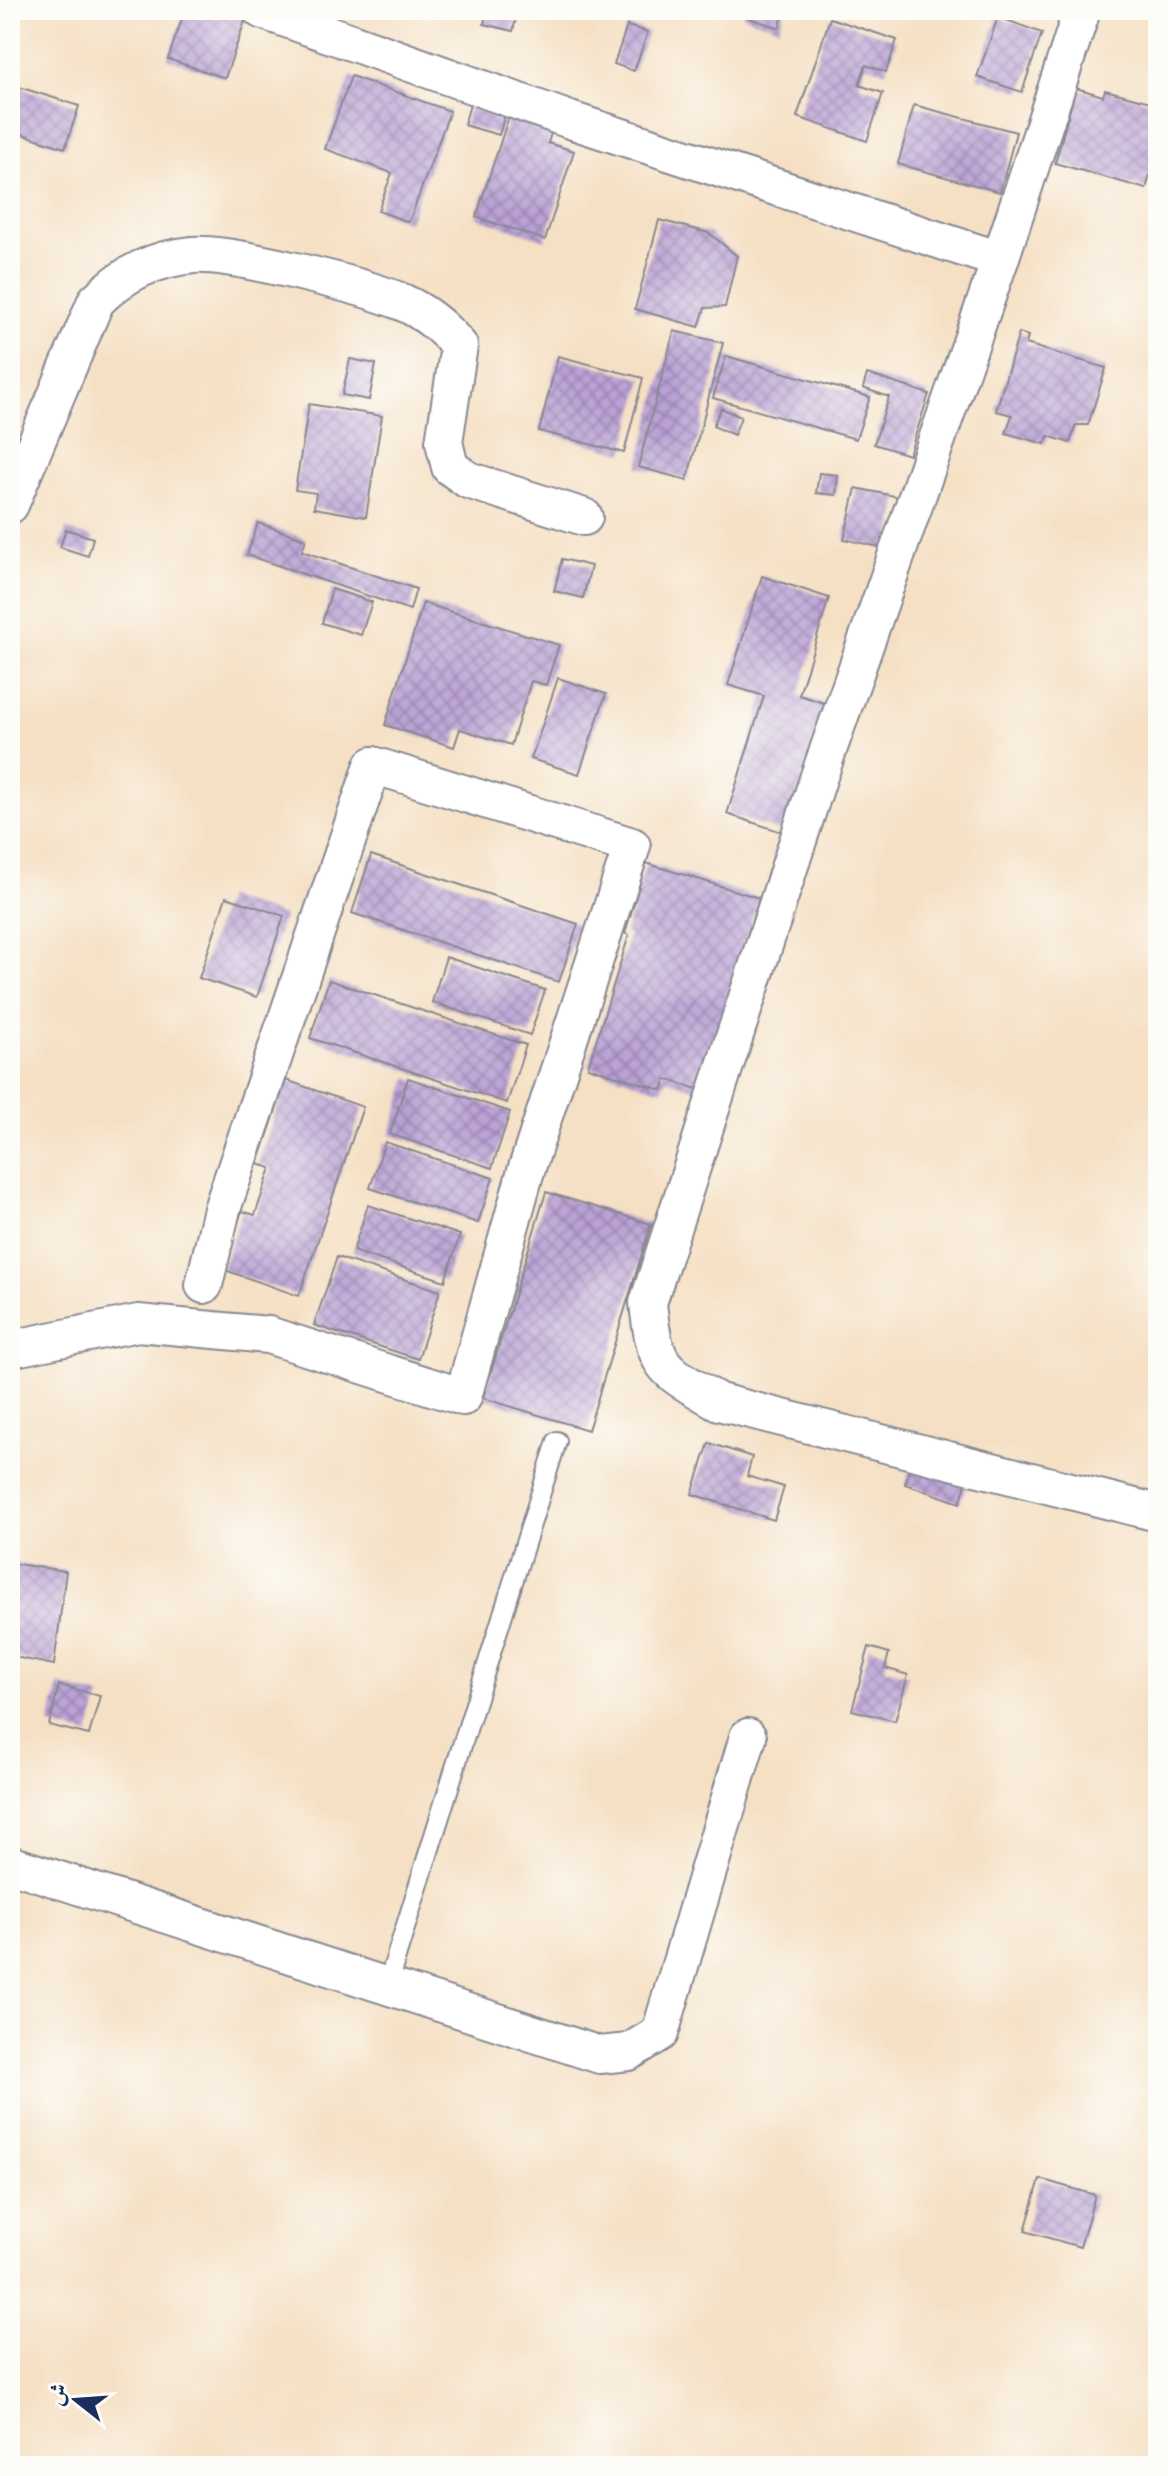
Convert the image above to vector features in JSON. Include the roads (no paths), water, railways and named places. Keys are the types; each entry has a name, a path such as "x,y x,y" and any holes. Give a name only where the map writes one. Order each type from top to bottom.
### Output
{"street":[{"path":"261,10 570,120 1000,260"},
{"path":"1082,10 1000,260 818,779 648,1303 652,1339 668,1373 719,1402 1158,1513"},
{"path":"10,505 96,301 119,278 157,262 196,255 270,266 363,290 402,302 440,324 459,346 444,442 450,467 468,480 584,517"},
{"path":"10,1349 138,1323 268,1335 463,1397 525,1174 632,846 373,765 222,1209 204,1285"},
{"path":"10,1864 600,2055 629,2052 660,2033 748,1737"}],"lane":[{"path":"387,1986 557,1441"}]}
